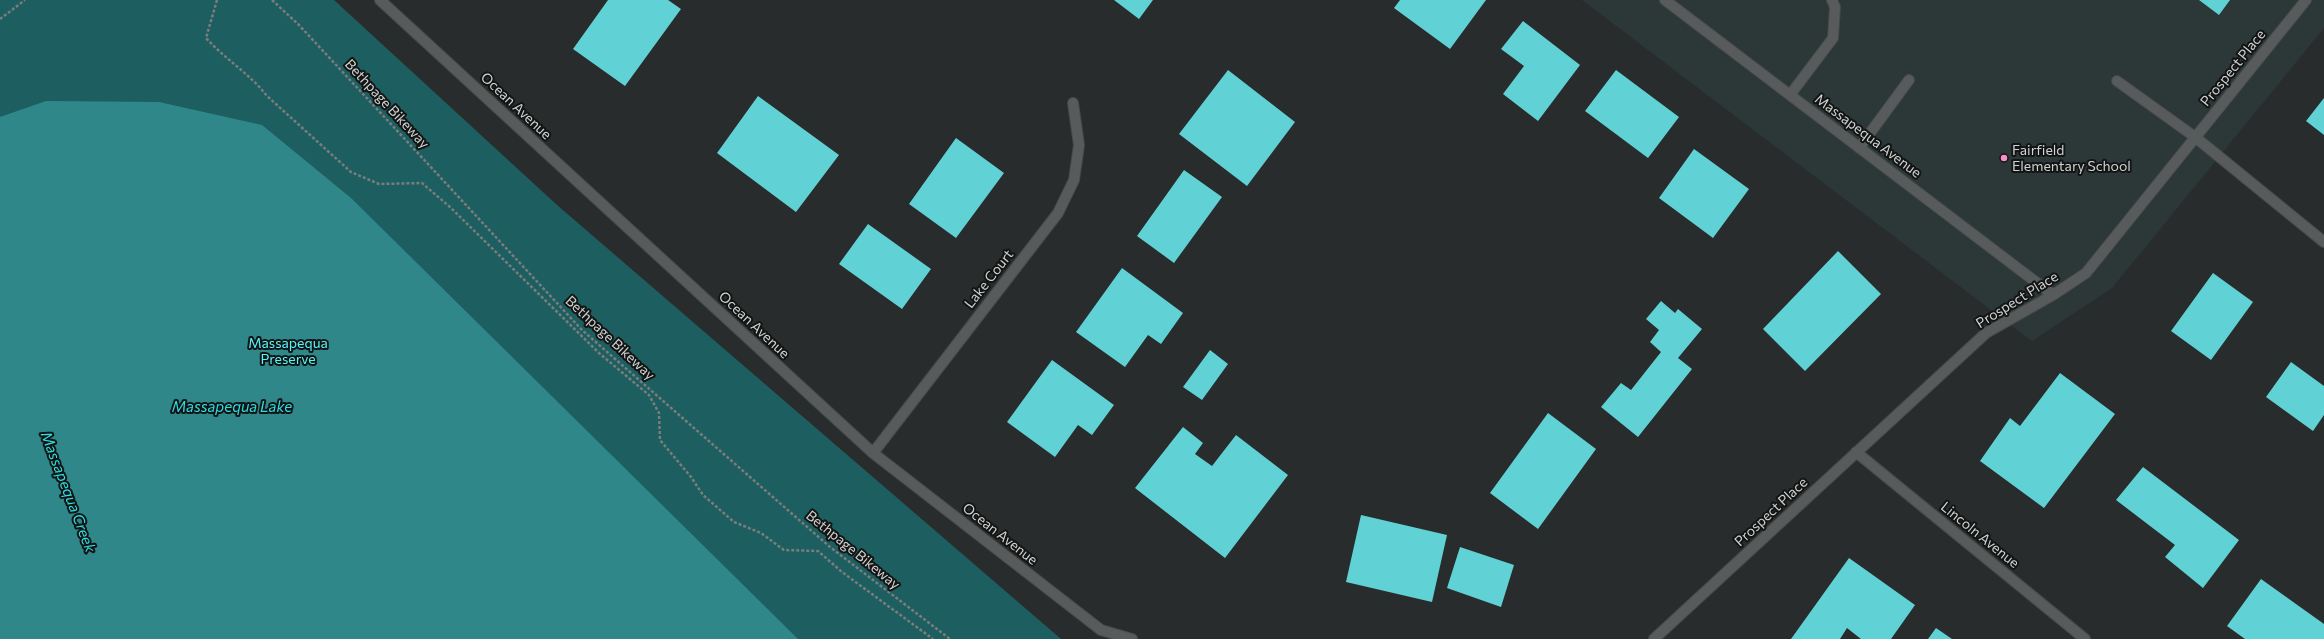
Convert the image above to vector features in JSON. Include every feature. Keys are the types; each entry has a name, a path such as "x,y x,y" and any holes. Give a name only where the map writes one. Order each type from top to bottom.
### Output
{"street":[{"name":"Ocean Avenue","path":"380,0 873,453 1101,630 1132,639"},
{"name":"Massapequa Avenue","path":"1665,0 2053,295"},
{"path":"1790,95 1834,38 1835,7 1832,0"},
{"name":"Prospect Place","path":"1654,639 1986,333 2053,295 2086,273 2306,0"},
{"path":"1859,148 1909,80"},
{"path":"2117,81 2195,137 2324,242"},
{"name":"Lake Court","path":"873,453 1058,212 1074,180 1079,145 1073,103"},
{"name":"Lincoln Avenue","path":"1856,452 2085,639"}],"path":[{"path":"0,19 25,0"},
{"path":"217,0 206,38 219,52 256,82 267,96 351,172 379,184 422,183 450,207 553,310 599,353 649,394 659,413 660,440 691,477 703,495 734,522 761,533 784,550 818,551 842,572 933,639"},
{"name":"Bethpage Bikeway","path":"272,0 299,25 582,330 830,547 950,639"}],"shaded area":[{"name":"Fairfield Elementary School","path":"1582,0 2324,0 2324,28 2112,288 2032,341"}],"green space":[{"name":"Massapequa Lake","path":"0,0 334,0 557,205 1061,639 0,639"}],"water":[{"name":"Massapequa Lake","path":"46,101 159,102 262,125 351,198 798,639 0,639 0,117"}],"building":[{"path":"608,0 668,0 681,9 625,86 573,49"},
{"path":"1114,0 1153,0 1139,19"},
{"path":"1400,0 1486,0 1450,49 1394,8"},
{"path":"2199,0 2230,0 2219,15"},
{"path":"1523,21 1580,65 1538,121 1503,94 1524,66 1501,49"},
{"path":"1228,70 1295,122 1247,186 1179,134"},
{"path":"1616,70 1679,117 1648,158 1585,111"},
{"path":"758,96 839,155 796,212 717,153"},
{"path":"2324,98 2324,135 2306,121"},
{"path":"956,138 1004,173 956,238 909,204"},
{"path":"1694,149 1749,189 1713,238 1659,198"},
{"path":"1184,170 1222,197 1174,263 1137,236"},
{"path":"868,224 931,269 902,309 839,264"},
{"path":"1838,251 1881,294 1805,371 1763,329"},
{"path":"1122,268 1183,313 1161,344 1148,335 1125,367 1076,332"},
{"path":"2213,273 2253,302 2211,360 2171,331"},
{"path":"1661,301 1675,313 1678,309 1702,329 1678,358 1692,369 1638,437 1601,407 1621,383 1631,390 1661,352 1650,342 1659,330 1646,319"},
{"path":"1210,350 1228,364 1202,400 1183,387"},
{"path":"1052,360 1114,405 1092,435 1078,425 1055,457 1007,422"},
{"path":"2291,362 2324,386 2324,415 2313,431 2266,397"},
{"path":"2060,373 2115,414 2044,508 1980,461 2010,418 2020,426"},
{"path":"1548,413 1596,449 1538,529 1490,493"},
{"path":"1183,427 1203,443 1195,454 1212,466 1236,435 1288,475 1225,558 1135,488"},
{"path":"2143,467 2239,540 2203,588 2165,557 2175,545 2116,500"},
{"path":"1361,515 1447,535 1432,602 1346,582"},
{"path":"1460,547 1514,565 1501,607 1447,588"},
{"path":"1849,558 1915,605 1891,639 1861,639 1847,628 1840,639 1791,639"},
{"path":"2261,579 2324,624 2324,639 2245,639 2227,626"},
{"path":"1936,628 1952,639 1928,639"}],"place":[{"name":"Fairfield Elementary School","path":"2004,158"}],"park label":[{"name":"Massapequa Preserve","path":"288,352"}],"water label":[{"name":"Massapequa Creek","path":"68,492"}]}
